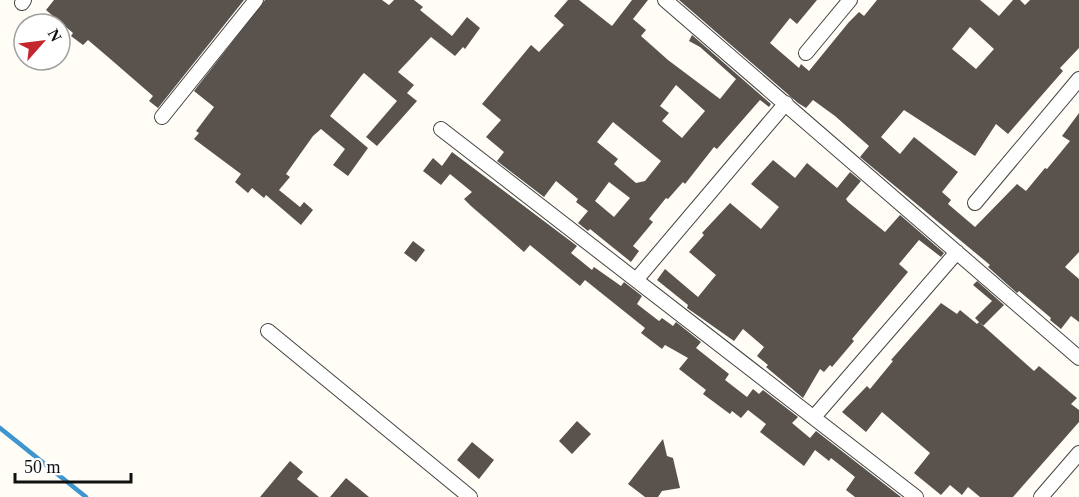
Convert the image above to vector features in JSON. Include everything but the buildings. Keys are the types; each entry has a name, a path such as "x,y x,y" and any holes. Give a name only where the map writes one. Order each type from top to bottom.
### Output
{"street":[{"path":"162,117 256,0"},
{"path":"665,0 1079,358"},
{"path":"806,53 850,0"},
{"path":"975,203 1079,79"},
{"path":"636,280 786,103"},
{"path":"441,129 916,497"},
{"path":"814,417 957,252"},
{"path":"268,331 470,497"},
{"path":"1041,497 1079,453"}],"waterway":[{"path":"0,428 86,497"}]}
